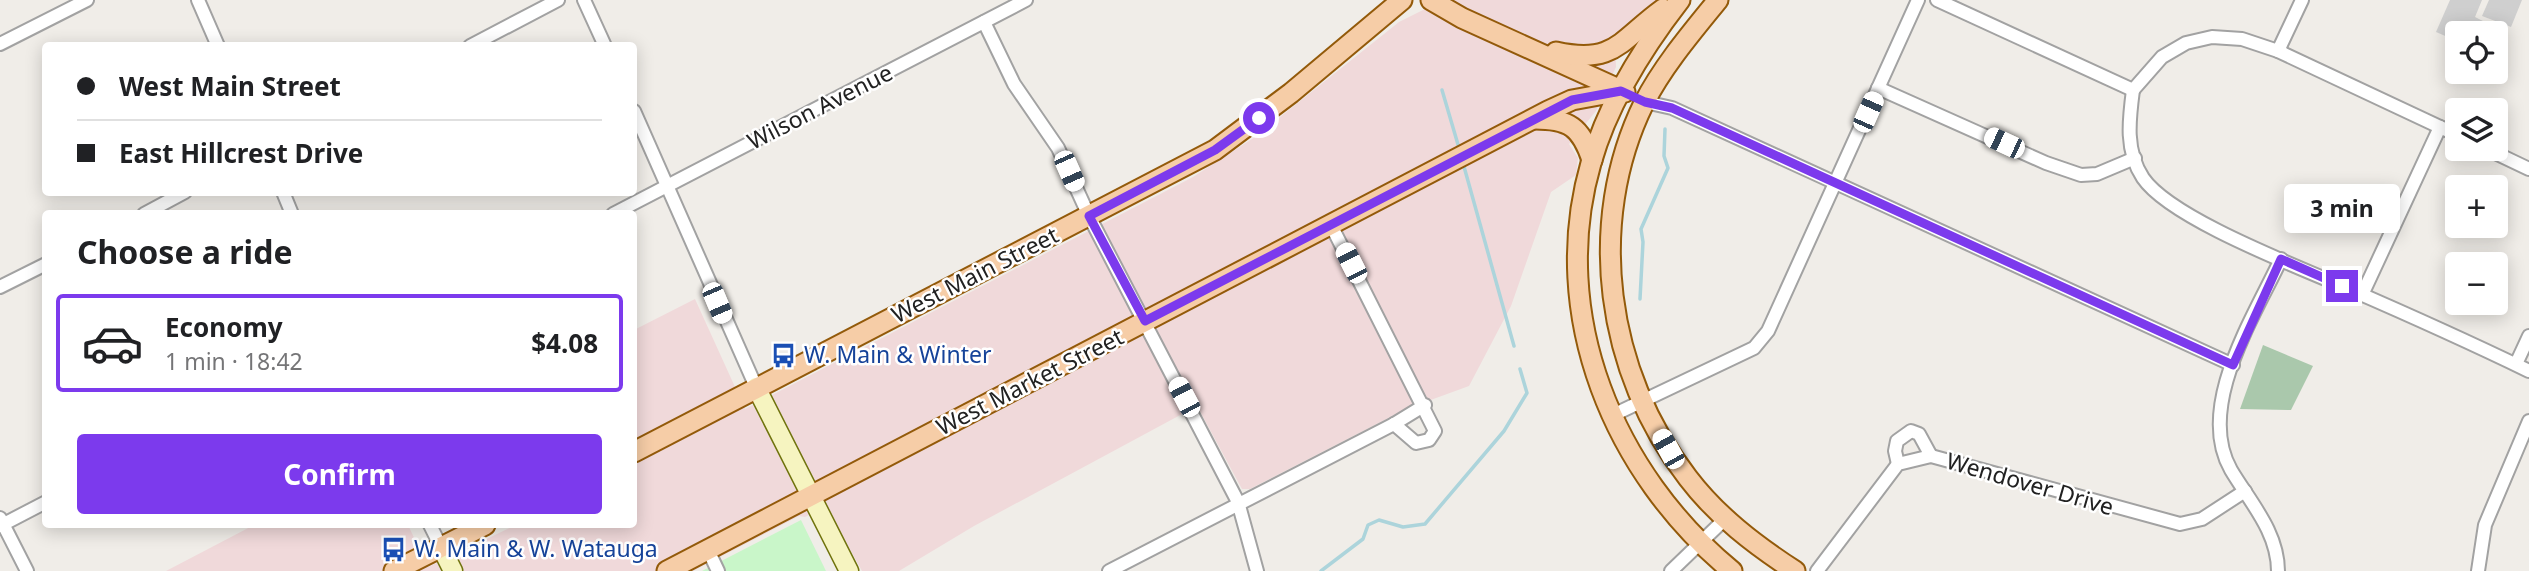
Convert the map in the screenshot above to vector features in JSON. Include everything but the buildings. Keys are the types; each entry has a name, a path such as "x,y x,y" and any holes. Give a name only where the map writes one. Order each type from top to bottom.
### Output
{"main road":[{"name":"West Main Street","path":"637,450 1215,150 1243,131 1402,0"},
{"path":"1431,0 1462,18 1529,46 1645,102"},
{"path":"1529,46 1588,58 1602,55 1617,47 1678,0"},
{"path":"1678,0 1655,31 1621,91 1591,160 1580,217 1577,273 1583,330 1611,416 1650,485 1700,544 1732,571"},
{"path":"1718,0 1691,33 1645,102 1623,159 1610,248 1611,292 1624,347 1642,402 1668,449 1688,479 1725,519 1795,571"},
{"path":"1572,67 1582,82 1581,91 1572,100"},
{"name":"West Market Street","path":"667,571 1534,119 1572,100 1621,91"},
{"path":"1534,119 1554,119 1578,131 1591,160"},
{"path":"756,387 849,571"},
{"path":"394,571 479,528"},
{"path":"441,547 453,571"}],"street":[{"path":"0,44 87,0"},
{"path":"198,0 216,42"},
{"path":"478,42 558,0"},
{"path":"584,0 603,42"},
{"name":"Wilson Avenue","path":"621,210 1026,0"},
{"path":"1611,416 1754,348 1768,331 1918,0"},
{"path":"1937,0 2133,90"},
{"path":"2278,51 2302,0"},
{"path":"984,22 1014,84 1058,148 1089,216 1238,502 1257,571"},
{"path":"2445,129 2278,51 2242,39 2211,37 2186,43 2162,57 2133,90 2129,119 2130,148 2142,176 2160,197 2183,212 2529,370"},
{"path":"1878,88 2046,163 2081,174 2097,174 2135,158"},
{"path":"1645,102 1672,108 2233,365"},
{"path":"637,118 756,387"},
{"path":"2362,295 2440,127"},
{"path":"2508,159 2529,169"},
{"path":"151,210 178,196"},
{"path":"1331,225 1425,405 1435,431 1429,440 1416,443 1394,424"},
{"path":"2278,571 2273,543 2266,526 2229,467 2218,422 2222,393 2281,259"},
{"path":"0,287 42,266"},
{"path":"2516,364 2529,335"},
{"path":"1109,571 1238,502 1394,424 1425,405"},
{"path":"2478,571 2484,525 2529,421"},
{"path":"1817,571 1898,464 1895,452 1897,441 1911,431 1919,434 1931,456"},
{"name":"Wendover Drive","path":"1898,464 1931,456 2180,524 2202,519 2245,491"},
{"path":"27,571 1,522 42,504"},
{"path":"1671,571 1725,519"},
{"path":"432,528 441,547"},
{"path":"708,550 718,571"}],"shaded area":[{"path":"1443,0 1659,0 1615,41 1616,67 1596,111 1569,144 1578,158 1576,175 1551,192 1511,306 1469,386 1406,409 1250,489 1242,489 1197,406 974,526 899,571 862,571 826,507 805,517 799,516 693,571 166,571 248,528 409,528 428,567 510,528 637,528 637,328 695,299 745,409 1193,177 1255,137 1399,22"},
{"path":"2450,0 2482,0 2475,17 2483,21 2445,21 2445,36 2436,32"},
{"path":"2489,0 2522,0 2511,27 2508,26 2508,21 2495,21 2482,16"}],"green space":[{"path":"2263,345 2313,366 2291,410 2240,409"},
{"path":"801,520 826,571 702,571"}],"waterway":[{"path":"1442,90 1459,148"},
{"path":"1640,299 1643,242 1641,229 1668,168 1664,156 1665,129"},
{"path":"1463,163 1514,346"},
{"path":"1321,571 1363,539 1368,525 1379,520 1403,527 1425,524 1504,431 1527,393 1520,369"}],"place":[{"name":"W. Main & Winter","path":"784,355"},
{"name":"W. Main & W. Watauga","path":"394,549"}],"route":[{"path":"1259,118 1215,150 1089,216 1145,321 1418,179 1456,162 1548,111 1572,100 1621,91 1645,102 1668,106 2233,365 2281,259 2342,286"}]}
